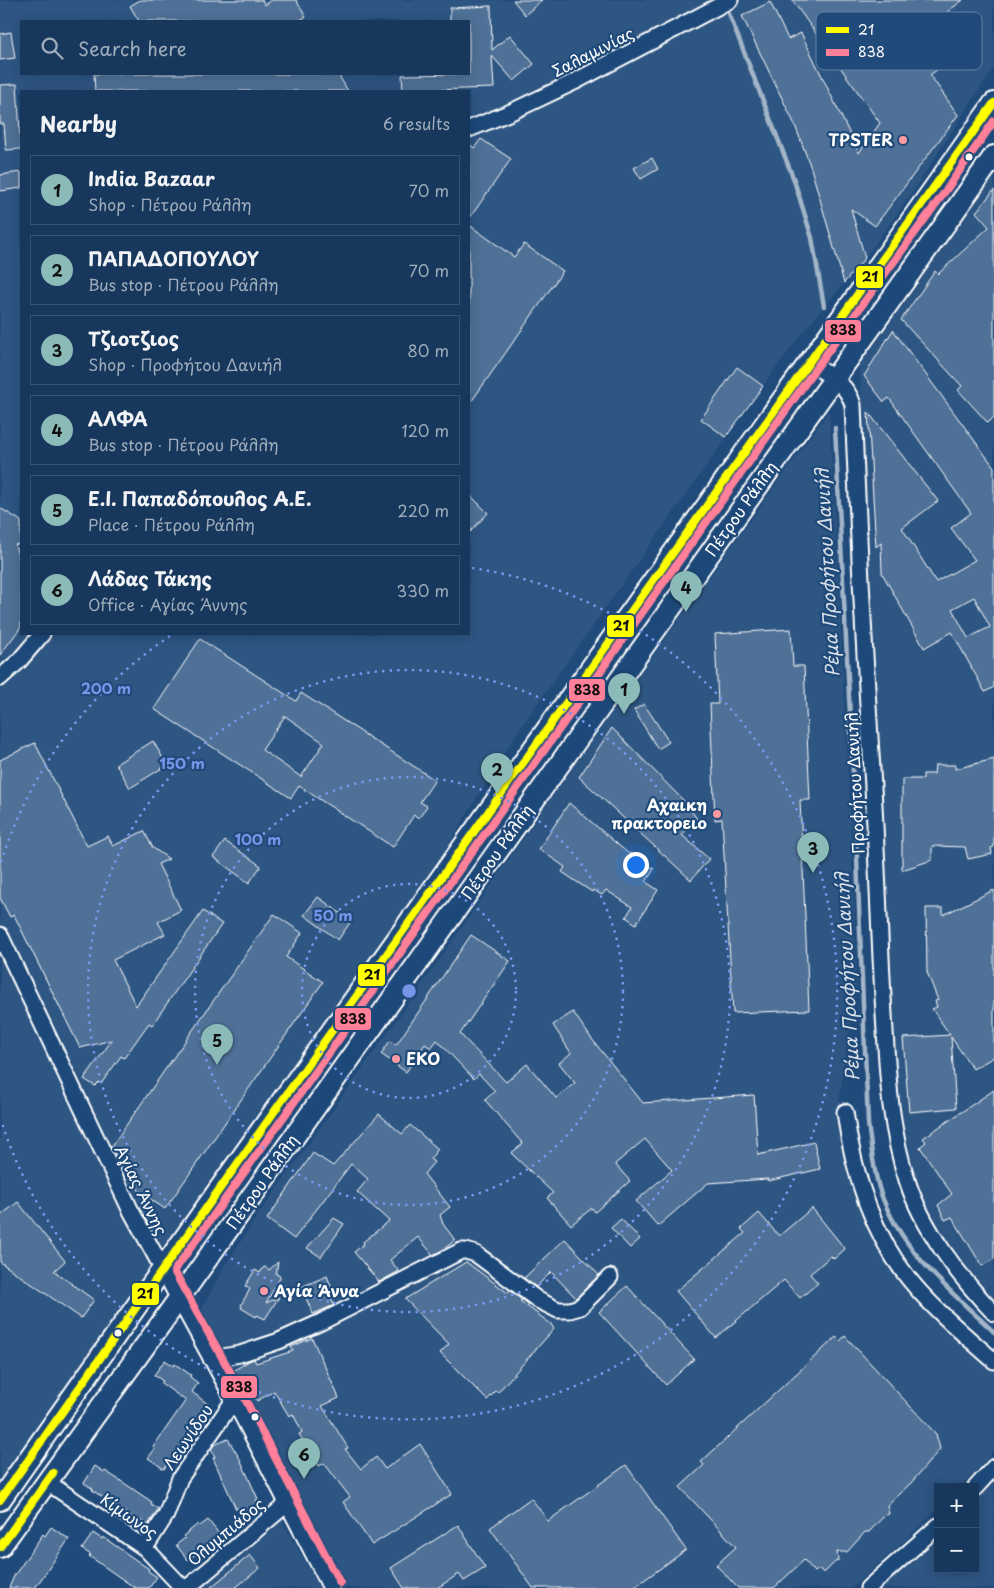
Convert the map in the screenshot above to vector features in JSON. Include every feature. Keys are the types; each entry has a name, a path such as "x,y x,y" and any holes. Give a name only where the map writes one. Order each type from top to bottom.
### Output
{"main road":[{"name":"Πέτρου Ράλλη","path":"0,1500 994,103"},
{"name":"Πέτρου Ράλλη","path":"0,1547 994,156"}],"street":[{"name":"Σαλαμινίας","path":"470,128 511,112 574,82 724,4"},
{"name":"Προφήτου Δανιήλ","path":"808,362 834,378 845,388 853,405 883,1002 889,1095 894,1131 899,1154 915,1203 962,1276 994,1313"},
{"path":"0,678 19,661 41,635"},
{"name":"Αγίας Άννης","path":"0,935 130,1209 234,1400 331,1588"},
{"path":"845,1112 851,1150 860,1184 877,1224 899,1266 928,1300 994,1361"},
{"path":"211,1359 258,1349 279,1341 321,1322 461,1251 476,1254 538,1300 558,1310 570,1310 580,1307 610,1277"},
{"name":"Λεωνίδου","path":"145,1548 166,1515 180,1478 234,1400"},
{"path":"979,1484 994,1467"},
{"name":"Κίμωνος","path":"47,1482 145,1548 183,1588"},
{"name":"Ολυμπιάδος","path":"187,1588 288,1503"},
{"path":"868,1588 936,1528"}],"shaded area":[{"path":"0,0 994,0 994,67 912,193 865,258 807,327 775,369 516,734 397,929 0,1489"},
{"path":"994,177 994,1305 972,1281 933,1225 915,1186 899,1130 890,1002 881,789 873,688 860,365"},
{"path":"829,411 856,956 856,989 840,1093 840,1111 847,1155 916,1297 994,1371 994,1449 965,1483 934,1483 934,1513 851,1588 336,1588 199,1326 200,1312 225,1265 256,1218 571,770"},
{"path":"994,1476 994,1588 875,1588 934,1536 934,1573 979,1573 979,1491"},
{"path":"282,1521 320,1588 197,1588"}],"building":[{"path":"140,0 262,0 265,5 272,0 296,0 306,17 300,20 138,20 130,6"},
{"path":"513,0 542,0 525,15"},
{"path":"792,0 963,0 947,12 816,12 816,34"},
{"path":"770,2 788,39 801,33 816,64 816,70 819,70 859,153 880,123 842,70 937,70 930,75 958,115 875,226 851,209 865,258 844,283 811,168 795,125 742,16"},
{"path":"491,6 492,50 510,35 534,64 514,81 492,56 494,88 403,90 402,75 470,75 470,20 450,20 450,8"},
{"path":"11,32 15,58 0,60 0,34"},
{"path":"94,75 339,75 347,90 95,90"},
{"path":"17,84 20,149 6,150 4,124 0,124 0,85"},
{"path":"481,139 511,159 470,218 470,145 474,148"},
{"path":"652,158 658,169 641,179 634,168"},
{"path":"20,172 20,188 0,191 0,175"},
{"path":"994,190 994,417 988,423 958,390 962,386 901,320 935,271 938,274 989,227 976,212"},
{"path":"470,226 514,257 524,244 563,271 470,404"},
{"path":"893,330 994,467 994,687 985,692 952,632 924,648 882,573 881,543 876,547 868,412 938,501 902,528 936,582 975,560 951,528 971,513 889,398 884,402 864,376","holes":["974,597 990,627 968,638 952,609"]},
{"path":"737,367 763,386 726,437 701,419"},
{"path":"470,495 488,513 470,532"},
{"path":"0,508 20,520 20,543 15,545 20,562 20,628 0,655"},
{"path":"791,629 793,666 804,666 810,800 800,800 809,1010 733,1013 722,819 715,820 710,704 718,704 715,634"},
{"path":"200,639 296,701 301,693 435,780 420,802 427,806 419,818 414,815 393,847 299,786 291,798 154,709","holes":["285,716 324,743 301,777 262,750"]},
{"path":"644,704 669,742 658,749 634,710"},
{"path":"612,728 686,803 697,819 682,835 709,859 691,880 579,777"},
{"path":"153,741 167,765 130,788 116,764"},
{"path":"35,743 87,846 108,836 113,846 144,831 153,848 169,859 158,864 181,910 158,922 165,934 113,960 136,1006 203,911 222,924 152,1025 149,1023 124,1058 121,1056 101,1084 99,1082 95,1086 84,1079 112,1040 80,1048 14,915 10,917 0,898 0,760"},
{"path":"994,759 994,847 991,848 992,854 968,859 965,847 932,846 932,860 902,870 902,779 923,779 923,774 934,774 935,765 955,765 955,769"},
{"path":"569,803 629,854 654,869 646,882 658,890 636,924 626,917 632,907 606,890 602,895 593,890 592,892 562,872 565,867 539,849"},
{"path":"225,841 261,866 249,883 213,857"},
{"path":"994,890 994,1057 973,1069 951,1037 956,1108 909,1112 903,1038 950,1035 932,1009 937,1007 935,1001 938,1000 927,972 926,908 943,908 943,915"},
{"path":"318,897 351,921 338,940 304,915"},
{"path":"274,914 302,933 286,957 323,982 165,1209 140,1192 111,1147"},
{"path":"471,935 510,961 460,1034 506,1082 527,1064 556,1098 575,1083 559,1063 571,1053 553,1025 573,1012 591,1038 643,1103 754,1095 758,1155 814,1142 820,1169 768,1181 768,1179 708,1183 658,1226 636,1201 672,1170 645,1139 615,1164 630,1181 595,1212 592,1208 571,1225 547,1198 553,1193 511,1153 523,1144 485,1100 495,1091 479,1074 474,1079 437,1040 431,1048 425,1044 406,1072 381,1054 390,1041 396,1045"},
{"path":"994,1090 994,1259 982,1266 952,1217 945,1220 938,1205 952,1194 920,1147 926,1142 923,1138"},
{"path":"379,1114 402,1134 410,1125 438,1149 430,1159 434,1162 424,1174 450,1207 440,1215 443,1224 455,1240 433,1255 418,1237 390,1260 399,1271 379,1282 354,1252 364,1244 363,1242 389,1221 357,1192 368,1179 351,1164 294,1239 267,1219 313,1153 333,1166"},
{"path":"18,1202 65,1261 54,1271 94,1300 81,1318 0,1262 0,1216"},
{"path":"812,1208 845,1249 834,1259 831,1256 810,1274 818,1283 800,1298 784,1280 716,1338 676,1291 745,1233 741,1229 759,1213 779,1236"},
{"path":"334,1218 344,1224 321,1257 307,1248"},
{"path":"621,1219 640,1239 630,1248 611,1228"},
{"path":"565,1239 599,1275 576,1298 551,1272 536,1287 524,1278"},
{"name":"Αγία Άννα","path":"278,1262 276,1274 280,1278 266,1303 279,1297 265,1319 257,1315 256,1317 241,1308 250,1289 245,1286 255,1270 260,1273 265,1267 269,1270"},
{"path":"466,1262 508,1293 510,1291 522,1300 520,1301 551,1324 554,1329 498,1392 496,1391 487,1400 440,1353 449,1344 405,1299"},
{"path":"327,1276 331,1286 326,1288 334,1305 313,1314 301,1287"},
{"path":"627,1286 694,1359 666,1385 599,1312"},
{"path":"845,1336 936,1434 940,1449 911,1483 887,1505 889,1514 885,1515 869,1532 865,1532 847,1552 837,1552 838,1561 824,1573 819,1569 815,1572 804,1560 774,1588 738,1588 716,1565 736,1547 680,1487 704,1465 701,1462 836,1337 840,1341"},
{"path":"312,1338 339,1398 322,1406 348,1448 345,1449 361,1469 376,1457 385,1469 420,1444 452,1494 372,1545 343,1502 350,1497 324,1463 319,1466 299,1434 302,1432 293,1414 289,1416 274,1391 257,1401 249,1388 243,1392 230,1373 254,1359 256,1363 293,1351 291,1347"},
{"path":"165,1360 174,1366 175,1364 191,1375 190,1377 198,1383 192,1392 209,1405 203,1413 205,1415 172,1461 170,1460 164,1469 148,1458 155,1449 153,1447 186,1401 161,1383 163,1381 154,1375"},
{"path":"228,1439 240,1459 258,1499 256,1500 260,1510 243,1518 238,1508 236,1509 213,1458 215,1457 211,1449 214,1445"},
{"path":"626,1465 686,1550 633,1588 533,1588 490,1528 531,1498 548,1521"},
{"path":"95,1466 152,1502 151,1504 158,1509 148,1525 140,1520 139,1522 84,1483"},
{"path":"208,1520 220,1535 198,1555 197,1553 188,1560 176,1545 185,1538 183,1536 198,1524 200,1526"},
{"path":"458,1525 485,1568 464,1581 459,1574 437,1588 404,1588 391,1568"},
{"path":"51,1527 69,1539 35,1588 9,1588 14,1576 43,1534 45,1536"},
{"path":"93,1533 102,1539 103,1537 149,1569 148,1571 157,1577 149,1588 135,1588 89,1556 91,1555 82,1549"},
{"path":"250,1555 260,1568 235,1588 210,1588"}],"waterway":[{"name":"Ρέμα Προφήτου Δανιήλ","path":"726,6 794,180 812,238 824,306"},
{"name":"Ρέμα Προφήτου Δανιήλ","path":"835,428 855,811 868,1123 874,1166 880,1191 889,1212 913,1251 944,1285 994,1332"}],"transit line":[{"name":"21","path":"0,1500 274,1112 994,103"},
{"name":"838","path":"340,1583 243,1395 174,1271 816,368 944,193 994,121"},
{"name":"21","path":"0,1547 53,1473"}],"place":[{"name":"TPSTER","path":"903,140"},
{"name":"ΑΛΦΑ","path":"686,612"},
{"name":"India Bazaar","path":"624,714"},
{"name":"ΠΑΠΑΔΟΠΟΥΛΟΥ","path":"497,794"},
{"name":"Αχαικη πρακτορειο","path":"717,814"},
{"name":"Τζιοτζιος","path":"813,873"},
{"name":"EKO","path":"396,1059"},
{"name":"Ε.Ι. Παπαδόπουλος Α.Ε.","path":"217,1065"},
{"name":"Αγία Άννα","path":"264,1291"},
{"name":"Λάδας Τάκης","path":"304,1479"}]}
